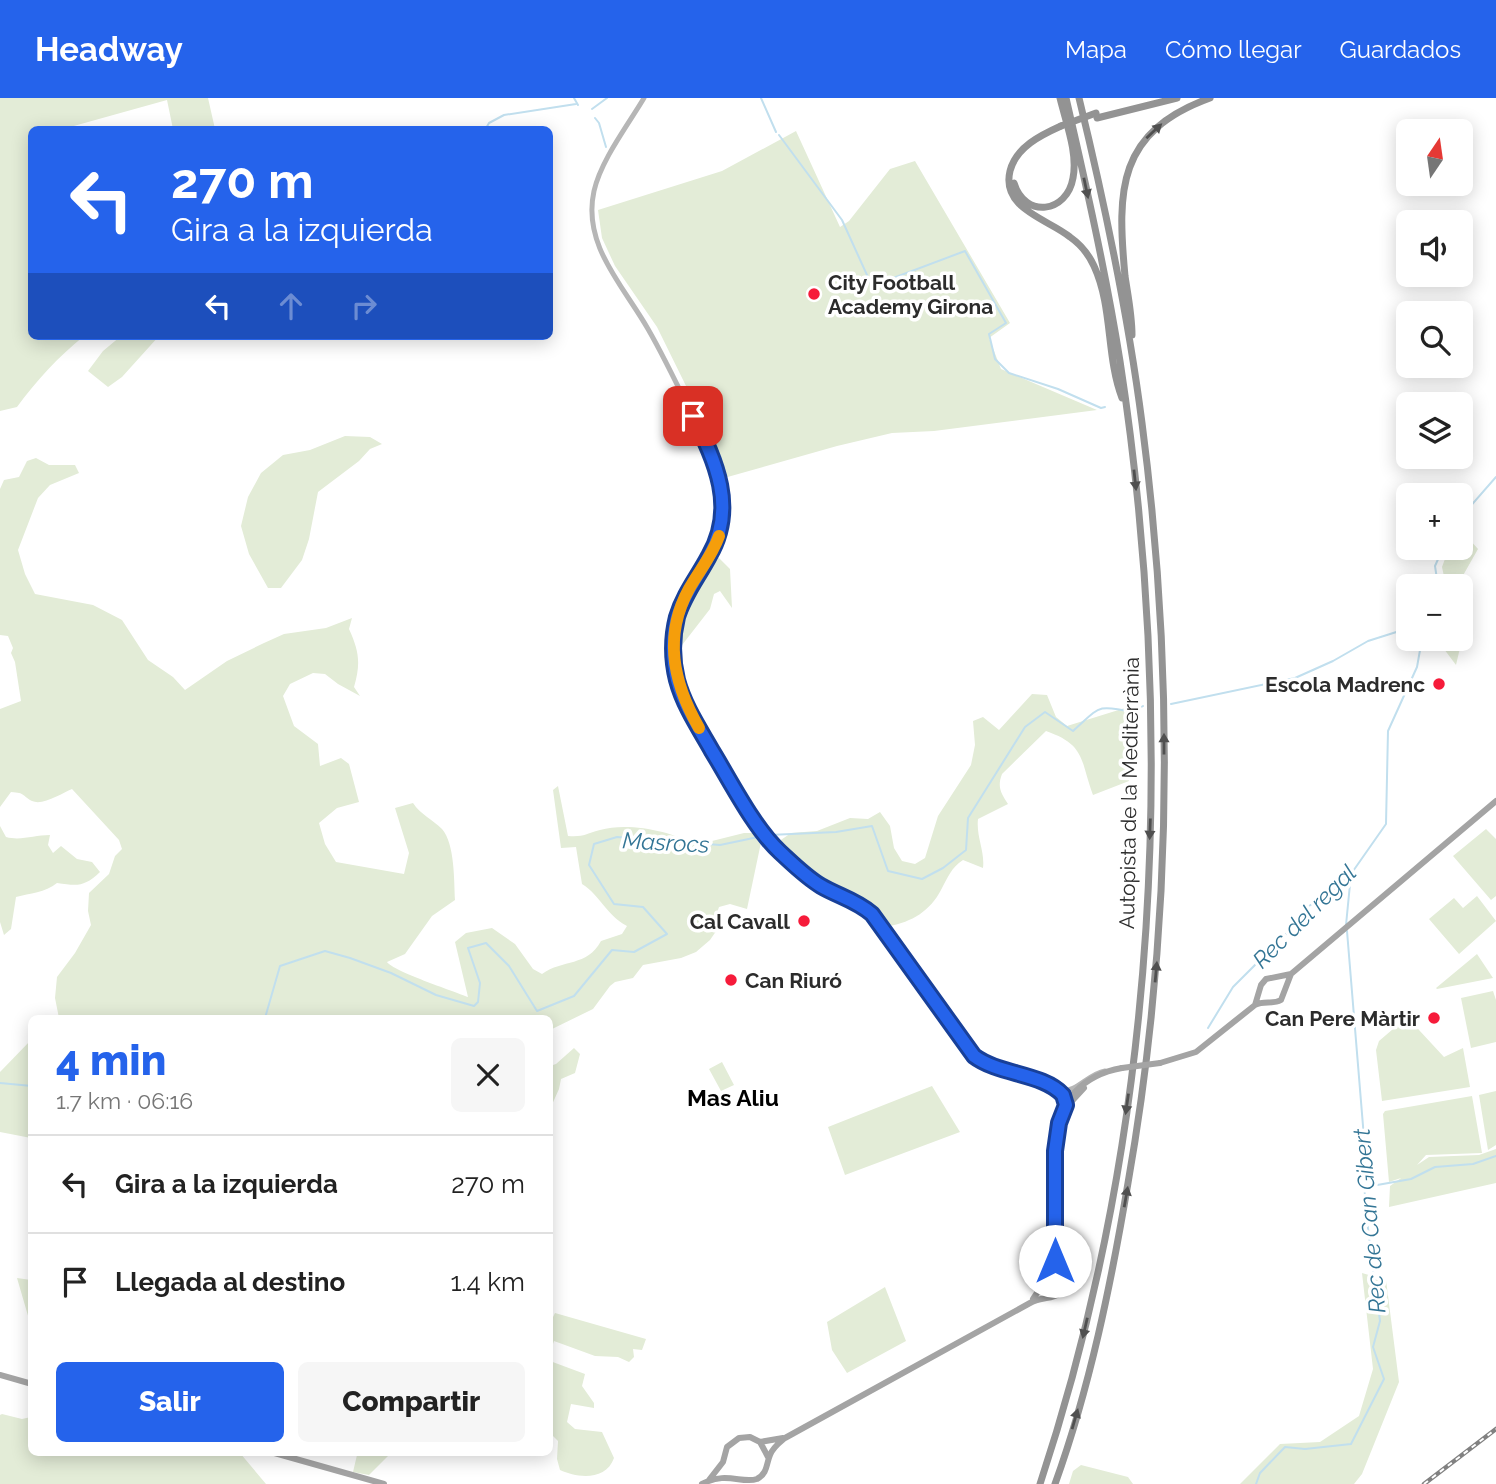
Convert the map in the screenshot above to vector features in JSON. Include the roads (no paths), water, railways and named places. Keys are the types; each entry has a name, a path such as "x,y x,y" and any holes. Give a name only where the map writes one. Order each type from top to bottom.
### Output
{"highway":[{"path":"1060,98 1075,162 1072,183 1059,204 1047,208 1029,204 1019,196 1014,184 1018,163 1034,146 1062,128"},
{"name":"Autopista de la Mediterrània","path":"1040,1484 1070,1387 1101,1255 1130,1089 1144,944 1151,819 1150,668 1143,556 1127,412 1105,278 1066,98"},
{"name":"Autopista de la Mediterrània","path":"1055,1484 1084,1387 1120,1231 1142,1094 1159,930 1164,771 1161,620 1150,491 1132,354 1079,98"},
{"path":"1127,412 1119,391 1104,301 1094,267 1070,236 1022,207 1010,188 1010,173 1018,155 1030,142 1096,115 1156,98"},
{"path":"1096,115 1177,98"},
{"path":"1132,354 1132,321 1122,223 1122,195 1126,172 1134,155 1153,131 1184,110 1210,98"}],"main road":[{"path":"1255,1005 1266,979 1292,974 1496,801"},
{"path":"705,1483 720,1477 745,1482 757,1479 766,1469 768,1457 775,1446 785,1437 1030,1303 1046,1296 1054,1297 1060,1292 1061,1285 1054,1266 1054,1136 1066,1102 1082,1084 1105,1071 1160,1063 1196,1052 1255,1005 1281,1000 1292,974"},
{"path":"1278,978 1286,988"},
{"path":"1260,990 1266,1001"},
{"path":"1055,1151 1059,1129 1069,1107 1081,1091 1097,1079 1119,1069"},
{"path":"1030,1303 1054,1266"},
{"path":"1048,1278 1058,1280"},
{"path":"1041,1287 1046,1296"},
{"path":"0,1374 28,1383"},
{"path":"733,1478 723,1462 724,1451 734,1440 750,1437 760,1442 768,1457"},
{"path":"760,1442 785,1437"},
{"path":"285,1456 384,1484"},
{"path":"705,1483 723,1462"},
{"path":"364,1479 376,1484"}],"street":[{"path":"644,98 600,172 591,210 593,228 603,258 648,329 712,455 723,493 720,531 712,551 681,605 674,634 674,664 680,689 690,712 737,793 778,850 814,881 852,900 872,914 974,1056 997,1068 1057,1090 1070,1091 1087,1078 1105,1071"},
{"path":"1057,1090 1066,1102 1059,1129"},
{"path":"1054,1136 1054,1124 1062,1103 1057,1090"}],"waterway":[{"path":"574,98 578,105"},
{"path":"592,109 607,98"},
{"path":"761,98 776,132"},
{"path":"487,126 504,115 576,104"},
{"path":"595,118 606,147"},
{"path":"779,135 842,220 872,286 965,251 1006,323 989,334 995,359 1009,373 1058,389 1101,408 1105,407"},
{"name":"Masrocs","path":"1473,503 1496,477"},
{"name":"Masrocs","path":"1436,574 1438,560"},
{"name":"Masrocs","path":"1171,704 1295,678 1368,641 1396,632"},
{"name":"Rec del regal","path":"1208,1028 1233,987 1289,931 1309,906 1351,874 1386,824 1388,731 1417,667 1420,651"},
{"name":"Masrocs","path":"769,835 836,832 872,826 888,871 922,879 943,868 966,850 968,818 1025,727 1045,712 1073,731 1099,709 1112,708 1133,712 1143,706"},
{"name":"Masrocs","path":"266,1015 280,966 325,951 391,973 436,995 474,1006 478,1002 480,983 468,948 486,943 509,966 537,1011 574,996 612,950 634,952 667,934 643,907 614,904 589,865 594,844 617,837 720,845 763,836"},
{"name":"Rec de Can Gibert","path":"1346,925 1351,874"},
{"name":"Rec de Can Gibert","path":"1256,1484 1260,1473 1285,1447 1305,1449 1351,1444 1384,1379 1373,1347 1380,1321 1365,1205 1364,1138 1347,931"},
{"name":"Masrocs","path":"0,1083 28,1086"},
{"path":"1366,1187 1411,1179 1435,1167 1473,1164 1496,1156"}],"railway":[{"path":"1424,1484 1496,1429"}],"place":[{"name":"City Football Academy Girona","path":"814,294"},
{"name":"Escola Madrenc","path":"1439,684"},
{"name":"Cal Cavall","path":"804,921"},
{"name":"Can Riuró","path":"731,980"},
{"name":"Can Pere Màrtir","path":"1434,1018"}],"district":[{"name":"Mas Aliu","path":"733,1097"}]}
